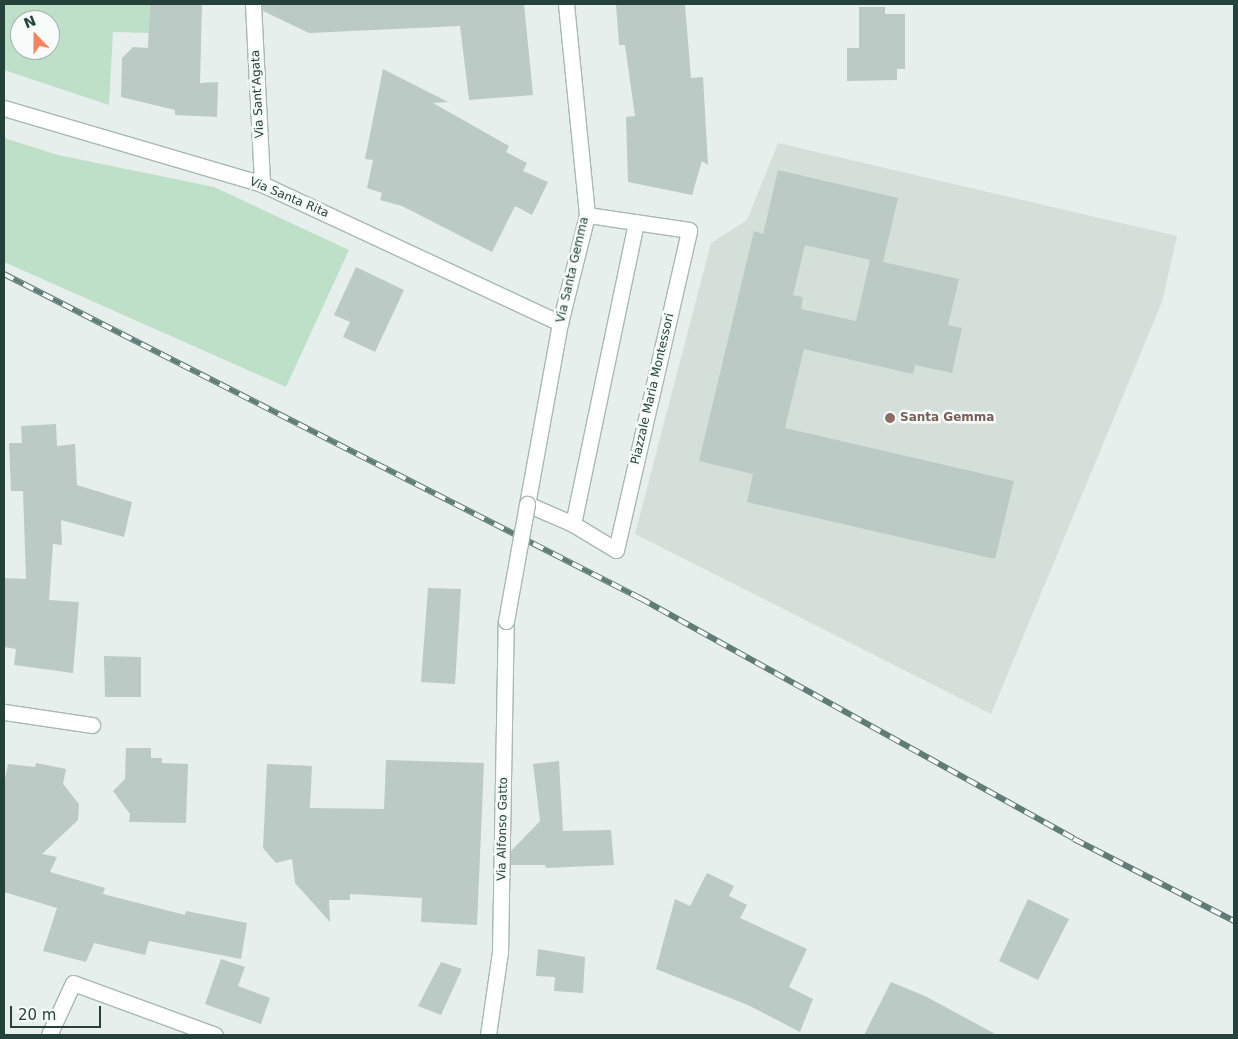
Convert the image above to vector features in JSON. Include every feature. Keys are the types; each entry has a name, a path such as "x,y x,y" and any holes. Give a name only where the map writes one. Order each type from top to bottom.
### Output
{"street":[{"name":"Via Sant'Agata","path":"253,4 262,184"},
{"name":"Via Santa Gemma","path":"506,621 560,323 587,215 566,4"},
{"name":"Via Santa Rita","path":"4,108 262,184 560,323"},
{"name":"Piazzale Maria Montessori","path":"526,504 573,524 616,550 689,230 587,215"},
{"path":"573,524 636,223"},
{"name":"Via Alfonso Gatto","path":"488,1035 500,952 506,621"},
{"path":"4,712 92,725"},
{"path":"49,1035 73,983 215,1035"}],"shaded area":[{"name":"Santa Gemma","path":"778,143 1177,236 1162,302 991,714 635,534 711,243 747,220"}],"green space":[{"path":"4,4 150,4 149,33 113,32 109,105 4,70"},
{"path":"4,138 58,155 214,187 349,250 286,387 4,262"}],"building":[{"path":"150,4 202,4 200,83 218,82 217,117 175,115 175,110 121,97 122,58 133,47 148,48"},
{"path":"262,4 524,4 533,95 469,100 460,26 309,33 263,11"},
{"path":"616,4 685,4 691,78 703,77 708,165 702,161 692,195 628,182 626,117 635,116 625,45 619,45"},
{"path":"859,7 885,7 885,14 905,14 905,69 897,69 897,80 847,81 847,48 859,48"},
{"path":"383,69 448,102 433,103 509,146 506,152 527,163 523,171 548,182 532,215 515,206 492,252 402,206 380,200 382,193 367,188 373,160 365,159"},
{"path":"778,170 898,198 883,262 959,279 948,325 962,328 952,373 915,365 913,374 804,349 785,428 1014,481 995,559 747,502 753,474 699,461 754,231 763,234","holes":["805,245 870,260 856,321 801,309 803,297 793,295"]},
{"path":"356,267 404,290 375,352 343,337 350,322 334,315"},
{"path":"56,424 57,446 75,444 77,485 132,502 124,537 61,520 62,545 53,544 49,600 79,602 73,673 14,665 16,649 4,647 4,578 26,579 23,491 11,491 9,443 22,443 21,426"},
{"path":"428,588 461,589 455,684 421,682"},
{"path":"104,656 141,657 141,697 105,697"},
{"path":"126,748 151,748 151,758 162,758 162,763 188,764 186,823 129,822 130,814 113,791 125,779"},
{"path":"386,760 484,763 477,925 421,922 422,898 350,894 350,900 329,900 330,922 295,883 292,859 276,863 263,848 267,764 312,766 310,808 384,809"},
{"path":"559,761 563,831 611,830 614,865 546,868 545,865 511,865 511,851 540,821 533,764"},
{"path":"36,763 66,769 63,784 79,804 78,820 42,854 57,857 50,872 105,888 103,894 185,915 186,911 247,923 241,959 149,941 145,955 94,943 86,962 43,951 57,908 4,892 4,784 8,764 35,767"},
{"path":"707,873 734,886 729,896 747,905 740,918 807,949 789,987 813,999 800,1032 748,1005 656,969 675,899 690,906"},
{"path":"1028,899 1069,919 1038,980 999,961"},
{"path":"538,949 585,957 583,993 554,991 555,977 536,976"},
{"path":"221,959 245,967 238,986 270,998 261,1024 205,1004"},
{"path":"441,962 462,969 441,1015 418,1006"},
{"path":"891,982 925,996 997,1035 864,1035"}],"railway":[{"path":"4,274 640,598 1074,839 1234,921"}],"place":[{"name":"Santa Gemma","path":"890,418"}]}
